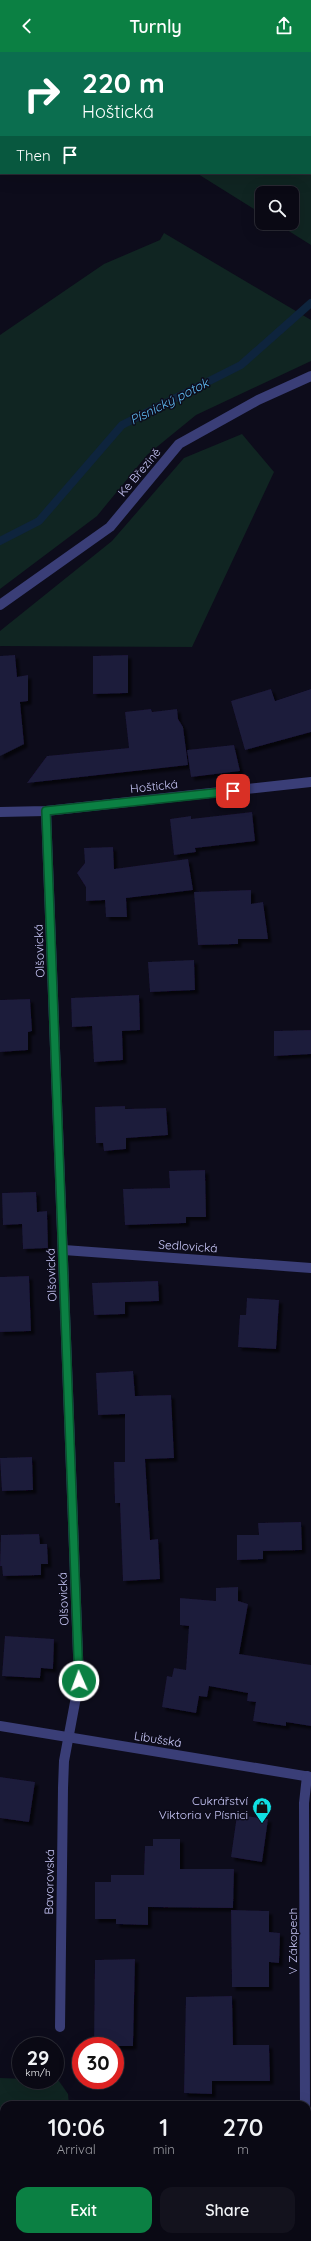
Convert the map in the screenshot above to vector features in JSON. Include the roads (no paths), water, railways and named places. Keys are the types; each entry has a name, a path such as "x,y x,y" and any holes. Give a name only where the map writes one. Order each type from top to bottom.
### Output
{"street":[{"name":"Ke Březině","path":"0,605 110,527 180,444 258,400 311,376"},
{"name":"Hoštická","path":"0,812 46,811 311,782"},
{"name":"Olšovická","path":"46,811 64,1250 79,1681 69,1737"},
{"name":"Sedlovická","path":"64,1250 311,1268"},
{"name":"Libušská","path":"0,1726 309,1777"},
{"name":"Bavorovská","path":"60,2027 62,1788 69,1737"},
{"name":"V Zákopech","path":"305,2101 304,1803 309,1777"}],"waterway":[{"name":"Písnický potok","path":"0,541 39,521 122,425 241,365 311,303"}],"place":[{"name":"Cukrářství Viktoria v Písnici","path":"262,1824"}]}
